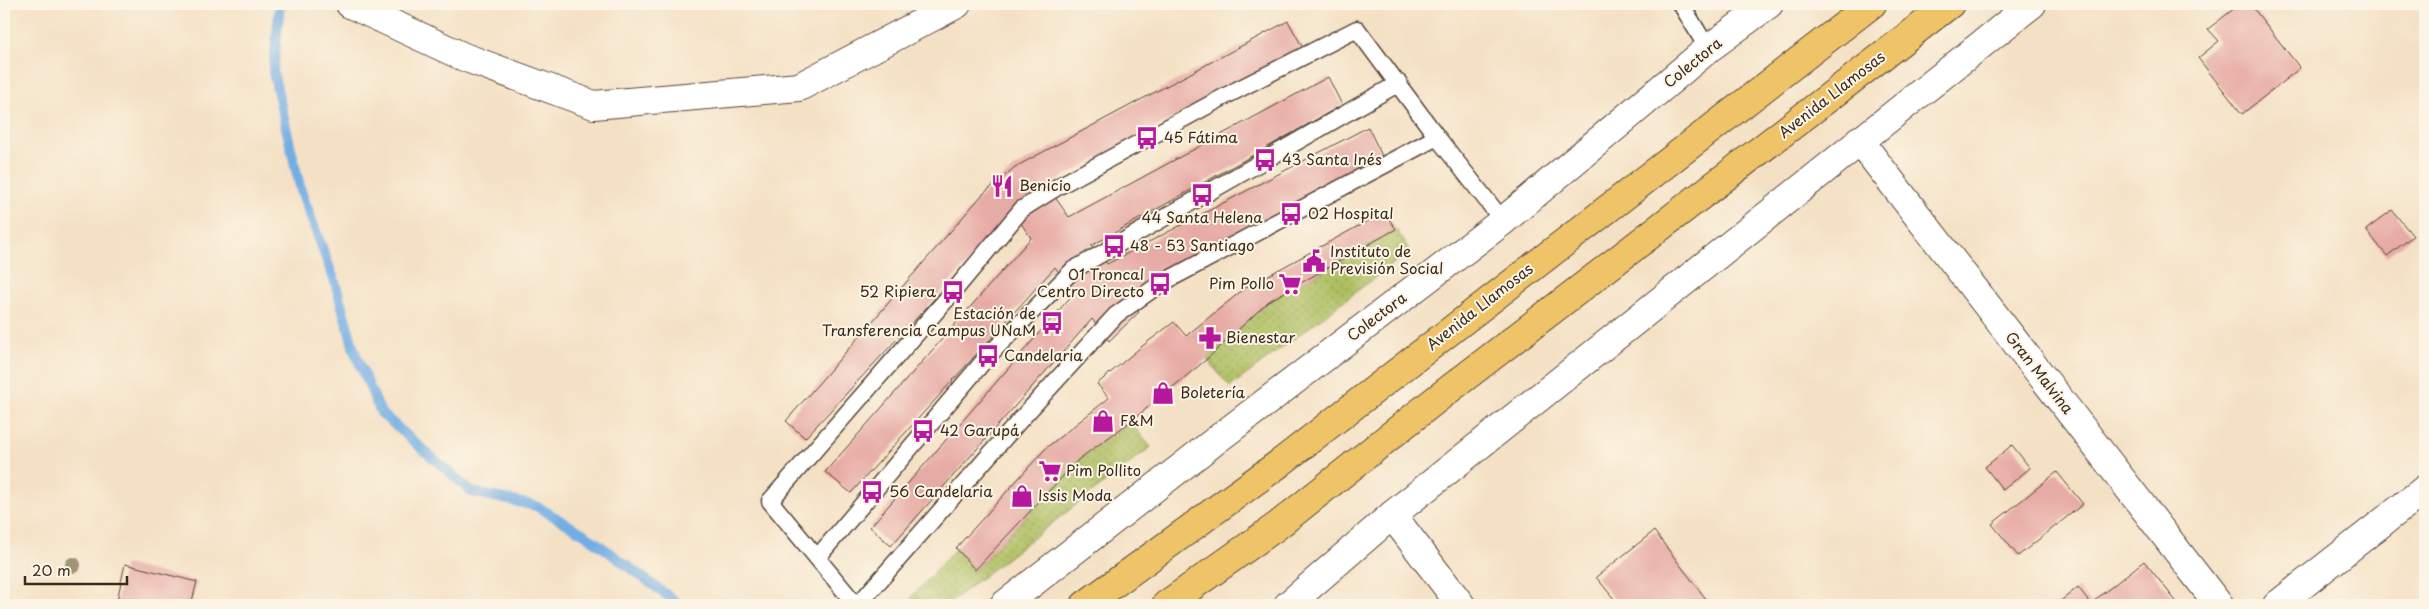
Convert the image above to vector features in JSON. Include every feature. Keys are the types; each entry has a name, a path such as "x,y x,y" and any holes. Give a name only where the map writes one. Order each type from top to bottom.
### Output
{"highway":[{"name":"Avenida Llamosas","path":"1085,605 1280,463 1872,4"},
{"name":"Avenida Llamosas","path":"1166,605 1278,526 1438,398 1950,4"}],"street":[{"path":"350,4 464,57 594,104 799,87 957,4"},
{"name":"Colectora","path":"1004,605 1503,221 1708,49 1769,4"},
{"path":"1288,605 1392,515 1859,140 2032,4"},
{"name":"Gran Malvina","path":"1859,140 2218,605"},
{"path":"2277,605 2425,489"},
{"path":"1392,515 1461,605"}],"lane":[{"path":"1682,4 1708,49"},
{"path":"1437,137 1160,284 1116,315 1020,419 857,605 770,501 954,292 1022,209 1059,186 1198,110 1357,29 1437,137 1503,221"},
{"path":"817,558 988,356 1073,270 1399,84"}],"green space":[{"path":"1396,229 1410,251 1230,387 1207,359 1269,301"},
{"path":"1130,422 1151,447 946,605 918,605 911,598 956,548 975,570 1079,459"}],"building":[{"path":"2240,4 2250,4 2300,68 2242,114 2198,58 2219,41 2208,29"},
{"path":"1288,21 1303,48 1047,186 1069,217 1328,77 1342,105 1091,246 1107,264 1368,127 1383,158 1129,293 1139,312 1109,341 1092,319 891,546 870,527 1074,293 1055,267 851,493 825,472 1031,238 1014,213 805,438 786,421 982,195 1015,167"},
{"path":"2392,210 2413,236 2387,256 2366,230"},
{"path":"1384,212 1396,229 1269,301 1207,359 1130,422 1079,459 975,570 956,548 1046,448 1109,398 1097,384 1141,347 1174,322 1186,336 1245,288"},
{"path":"2012,445 2030,468 2003,490 1985,467"},
{"path":"2057,472 2083,504 2018,556 1992,524"},
{"path":"1654,531 1710,604 1619,605 1596,577"},
{"path":"2144,561 2179,605 2099,605 2095,600"},
{"path":"125,564 197,582 191,605 116,605"},
{"path":"2078,587 2092,605 2056,605"}],"waterway":[{"path":"280,4 273,72 301,191 335,282 355,353 381,413 472,492 536,506 586,535 680,605"}],"place":[{"name":"45 Fátima","path":"1147,138"},
{"name":"43 Santa Inés","path":"1265,160"},
{"name":"Benicio","path":"1002,186"},
{"name":"44 Santa Helena","path":"1202,195"},
{"name":"02 Hospital","path":"1291,214"},
{"name":"48 - 53 Santiago","path":"1114,246"},
{"name":"Instituto de Previsión Social","path":"1314,261"},
{"name":"01 Troncal Centro Directo","path":"1160,284"},
{"name":"Pim Pollo","path":"1290,284"},
{"name":"52 Ripiera","path":"953,292"},
{"name":"Estación de Transferencia Campus UNaM","path":"1052,323"},
{"name":"Bienestar","path":"1210,338"},
{"name":"Candelaria","path":"988,356"},
{"name":"Boletería","path":"1163,393"},
{"name":"F&M","path":"1103,421"},
{"name":"42 Garupá","path":"923,431"},
{"name":"Pim Pollito","path":"1050,471"},
{"name":"56 Candelaria","path":"872,492"},
{"name":"Issis Moda","path":"1022,496"}]}
